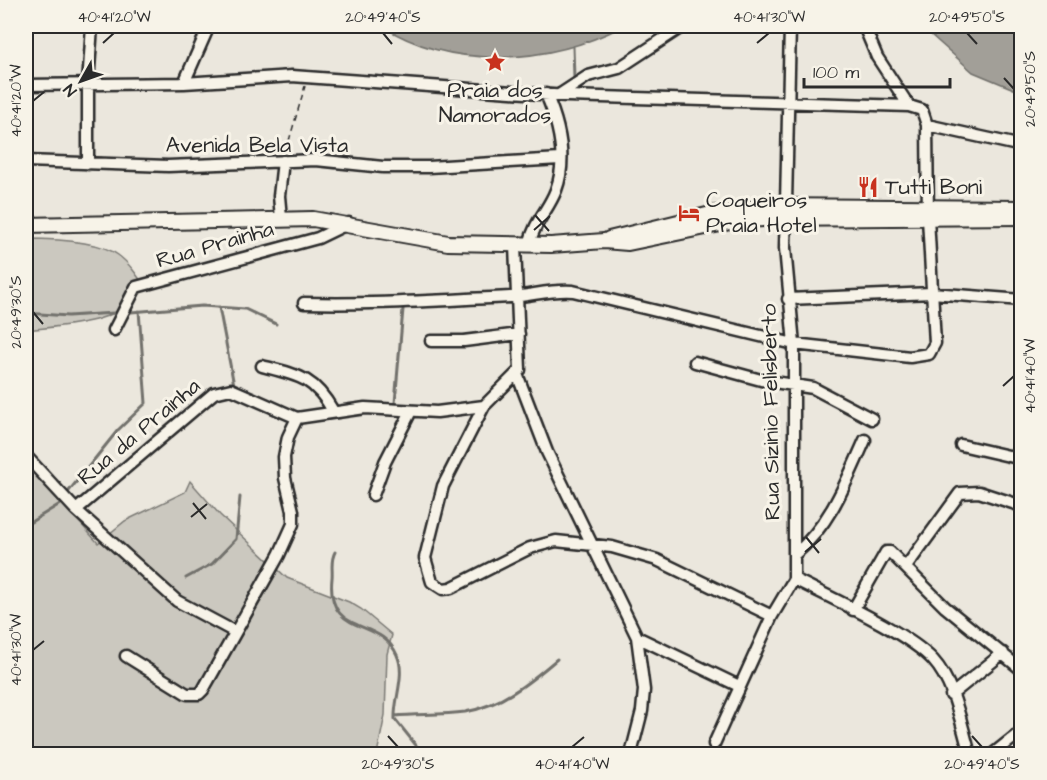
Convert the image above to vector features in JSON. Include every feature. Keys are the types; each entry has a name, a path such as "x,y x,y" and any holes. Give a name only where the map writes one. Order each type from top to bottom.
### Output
{"street":[{"path":"88,164 88,84 92,26"},
{"path":"184,83 209,26"},
{"path":"559,95 588,76 619,68 671,36 682,26"},
{"name":"Rua Sizinio Felisberto","path":"789,26 785,212 788,298 794,344 794,579"},
{"path":"864,26 877,57 909,106"},
{"path":"26,85 184,83 273,75 559,95 909,106 922,110 927,125 928,212 935,343 929,354 910,357 794,344 573,291 550,290 518,296 401,304 304,303"},
{"path":"529,245 533,230 556,190 560,159 560,129 546,94"},
{"path":"927,125 1022,146"},
{"name":"Avenida Bela Vista","path":"26,161 168,166 283,160 429,167 560,159"},
{"path":"281,218 279,196 283,160"},
{"path":"26,225 281,218 349,223 427,241 529,245 604,241 628,243 785,212 928,212 1022,208"},
{"path":"928,212 1022,217"},
{"name":"Rua Prainha","path":"114,330 136,287 318,238 349,223"},
{"path":"515,245 521,365 517,374 484,406 443,486 425,558 432,582 443,589 465,583 530,548 556,541 612,547 657,560 772,616"},
{"path":"788,298 932,293 1022,300"},
{"path":"431,341 464,341 519,334"},
{"path":"695,362 793,387 813,388 872,419"},
{"path":"262,366 300,376 309,381 318,387 333,411"},
{"path":"517,374 547,452 590,545 637,637 644,690 642,711 630,754"},
{"name":"Rua da Prainha","path":"26,456 76,510 214,393 231,389 297,418"},
{"path":"126,656 187,694 198,694 203,690 279,555 293,524 293,511 285,478 284,457 288,437 297,418 365,408 437,412 484,406"},
{"path":"373,495 385,462 411,411"},
{"path":"794,555 810,541 839,498 865,440"},
{"path":"960,445 1022,459"},
{"path":"906,567 948,505 960,492 979,492 1022,506"},
{"path":"76,510 177,601 235,632"},
{"path":"853,610 884,554 890,552 945,607 1022,669"},
{"path":"714,744 772,616 794,579 905,639 928,656 940,670 951,695 970,754"},
{"path":"637,637 739,686"},
{"path":"951,695 1003,653"},
{"path":"993,754 1022,731"}],"path":[{"path":"283,160 307,77"}],"shaded area":[{"path":"382,26 623,26 595,39 565,48 533,55 502,57 470,56 439,50 410,40"},
{"path":"1021,26 1021,92 973,72 922,27"},
{"path":"26,239 74,241 109,250 126,262 145,287 134,300 107,316 75,324 26,330"},
{"path":"26,463 98,543 125,521 185,492 190,481 220,515 287,578 349,602 361,609 392,635 387,654 385,715 377,754 26,754"}],"waterway":[{"path":"573,47 574,78"},
{"path":"131,312 202,306 245,309 276,324"},
{"path":"219,307 234,385"},
{"path":"395,403 403,309"},
{"path":"69,491 118,430 146,403 139,311"},
{"path":"26,313 68,316 114,313"},
{"path":"186,578 212,564 236,539 240,497"},
{"path":"26,525 60,504"},
{"path":"335,552 332,562 332,597 337,610 345,618 379,635 389,643 397,655 400,678 395,719 423,754"},
{"path":"395,716 456,713 478,709 503,699 557,659"}],"place":[{"name":"Praia dos Namorados","path":"495,62"},
{"name":"Tutti Boni","path":"868,187"},
{"name":"Coqueiros Praia Hotel","path":"689,213"}]}
